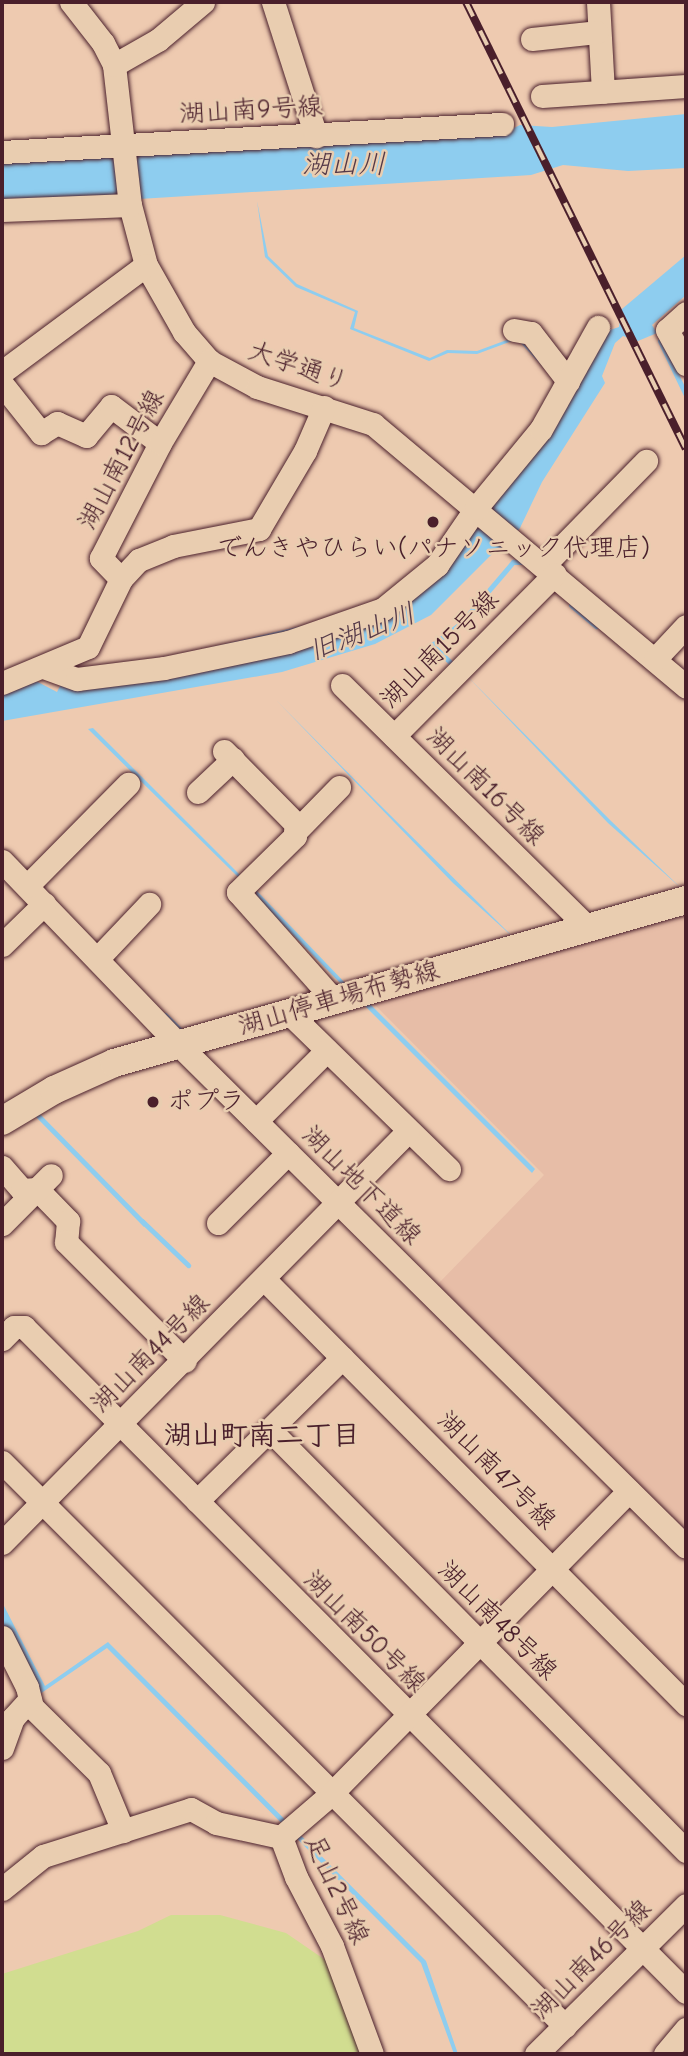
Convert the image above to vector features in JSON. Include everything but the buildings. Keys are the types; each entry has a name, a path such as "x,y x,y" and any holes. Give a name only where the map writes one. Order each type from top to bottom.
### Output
{"main road":[{"name":"湖山停車場布勢線","path":"2,1121 54,1090 114,1063 686,900"}],"street":[{"path":"71,2 98,36 114,65 124,147"},
{"path":"114,65 158,40 203,2"},
{"path":"273,2 316,136"},
{"path":"598,2 597,32 603,92"},
{"path":"532,38 597,32"},
{"path":"541,96 686,86"},
{"name":"湖山南9号線","path":"2,152 502,124"},
{"name":"大学通り","path":"124,147 130,204 146,265 184,332 209,361 257,387 373,424 549,569"},
{"path":"2,210 130,204"},
{"path":"2,372 146,265"},
{"path":"686,313 667,330 686,364"},
{"path":"46,668 76,679 164,668 288,642 367,616 399,598 437,565 541,429 598,327"},
{"path":"514,330 531,333 568,382"},
{"name":"湖山南12号線","path":"121,579 101,558 160,443 209,361"},
{"path":"2,384 41,433 57,423 86,436 111,406 160,443"},
{"path":"2,683 46,668 88,648 121,579 139,561 173,545 259,529 305,451 324,407"},
{"name":"湖山南15号線","path":"394,736 646,461"},
{"path":"549,569 686,687"},
{"path":"655,659 686,626"},
{"name":"湖山南16号線","path":"342,684 588,928"},
{"path":"198,792 229,755 296,824 295,832"},
{"path":"27,886 128,784"},
{"path":"332,999 238,892 339,787"},
{"name":"湖山地下道線","path":"2,861 179,1045 686,1547"},
{"path":"2,944 44,904"},
{"path":"97,959 149,904"},
{"path":"288,1012 449,1169"},
{"path":"256,1121 327,1051"},
{"name":"湖山南44号線","path":"2,1543 185,1362 408,1131"},
{"path":"218,1223 288,1153"},
{"path":"2,1167 22,1190 44,1182"},
{"path":"2,1224 44,1182"},
{"path":"44,1182 68,1221 66,1242 185,1362"},
{"name":"湖山南47号線","path":"265,1280 555,1569 686,1704"},
{"name":"湖山南50号線","path":"2,1339 14,1327 24,1327 641,1951 686,1993"},
{"path":"197,1501 342,1358"},
{"name":"湖山南48号線","path":"270,1430 686,1851"},
{"path":"2,1462 565,2026"},
{"path":"281,1836 331,1794 629,1491"},
{"path":"2,1637 30,1699 52,1730 99,1773 123,1831"},
{"path":"2,1748 13,1718 30,1699"},
{"name":"足山2号線","path":"2,1888 43,1856 191,1809 216,1823 281,1836 296,1877 332,1946 372,2054"},
{"name":"湖山南46号線","path":"537,2054 686,1905"},
{"path":"665,2054 686,2029"}],"shaded area":[{"path":"686,913 686,1534 436,1286 544,1175 374,1004"}],"green space":[{"path":"171,1915 220,1915 286,1933 334,1966 365,2054 2,2054 2,1974 138,1931"}],"water":[{"name":"湖山川","path":"686,114 686,168 628,171 563,165 531,175 107,201 2,203 2,156 512,129 520,125 552,127"},
{"path":"257,201 268,256 297,284 358,311 354,328 430,358 447,350 477,351 517,336 559,384 517,339 477,354 448,353 429,361 350,329 355,312 296,287 265,257"},
{"name":"旧湖山川","path":"686,255 685,296 652,325 657,333 638,341 623,336 615,343 602,376 605,383 542,482 520,528 506,547 495,551 431,615 375,644 282,672 2,721 2,690 36,681 57,692 62,682 400,603 607,331 619,327 622,309"},
{"path":"467,676 611,821 682,889 608,823"},
{"path":"276,700 378,803 514,938 453,883"},
{"path":"93,728 242,877 240,879 88,729"},
{"path":"256,890 347,985 343,986 256,897"},
{"path":"369,1003 535,1169 532,1173 363,1004"},
{"path":"40,1114 147,1223 144,1227 35,1116"},
{"path":"2,1602 45,1686 108,1642 426,1961 458,2054 454,2054 421,1963 107,1648 37,1696 2,1625"}],"waterway":[{"path":"660,341 686,395"},
{"path":"452,664 432,645 460,624 513,562 522,562"},
{"path":"571,605 596,626"},
{"path":"165,1015 180,1030"},
{"path":"142,1221 188,1265"}],"railway":[{"path":"466,2 686,449"}],"place":[{"name":"でんきやひらい(パナソニック代理店)","path":"433,522"},
{"name":"ポプラ","path":"153,1102"}],"district":[{"name":"湖山町南二丁目","path":"262,1435"}]}
